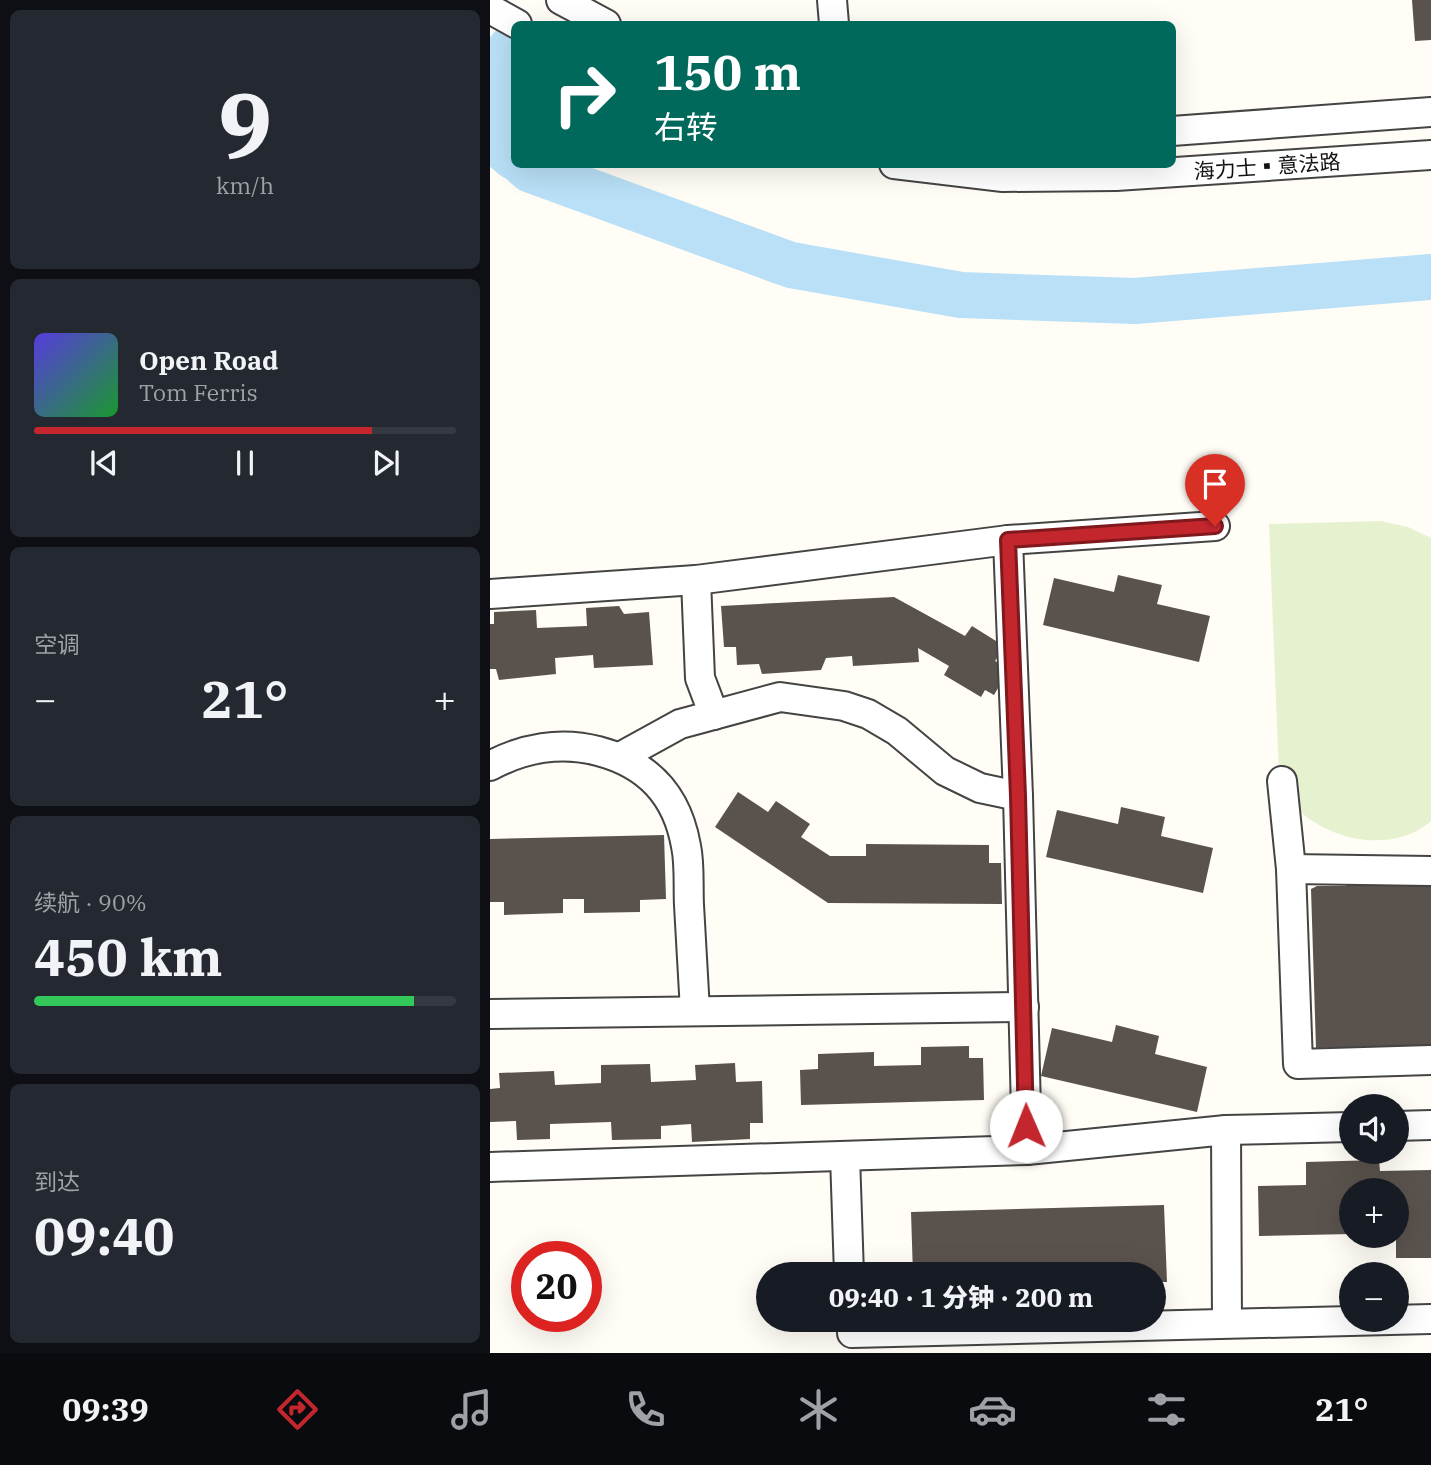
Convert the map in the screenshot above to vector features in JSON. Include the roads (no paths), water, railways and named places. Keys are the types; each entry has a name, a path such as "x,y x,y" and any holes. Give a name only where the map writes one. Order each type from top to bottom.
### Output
{"street":[{"path":"561,0 600,21"},
{"path":"832,0 834,21"},
{"path":"490,9 512,21"},
{"path":"1176,131 1431,112"},
{"name":"海力士▪意法路","path":"928,168 1003,177 1116,176 1431,155"},
{"path":"490,594 695,580 1008,540 1215,526"},
{"path":"1008,540 1027,1150"},
{"path":"695,580 700,678 714,715"},
{"path":"620,757 680,724 780,697 844,706 868,714 897,730 945,771 980,788 1018,796"},
{"path":"490,766 531,749 561,746 590,749 620,757 643,769 662,788 676,814 686,846 695,1011"},
{"path":"1282,781 1291,869 1298,1064 1431,1060"},
{"path":"1291,869 1431,871"},
{"path":"490,1014 1024,1007"},
{"path":"1409,1126 1431,1125"},
{"path":"490,1167 1027,1150 1226,1130 1339,1127"},
{"path":"1226,1130 1227,1323"},
{"path":"845,1156 849,1262"},
{"path":"852,1335 1227,1323 1431,1320"}],"waterway":[{"path":"490,87 510,49"},
{"path":"490,102 495,141 511,154"},
{"path":"529,168 791,265 961,295 1135,301 1431,277"}]}
